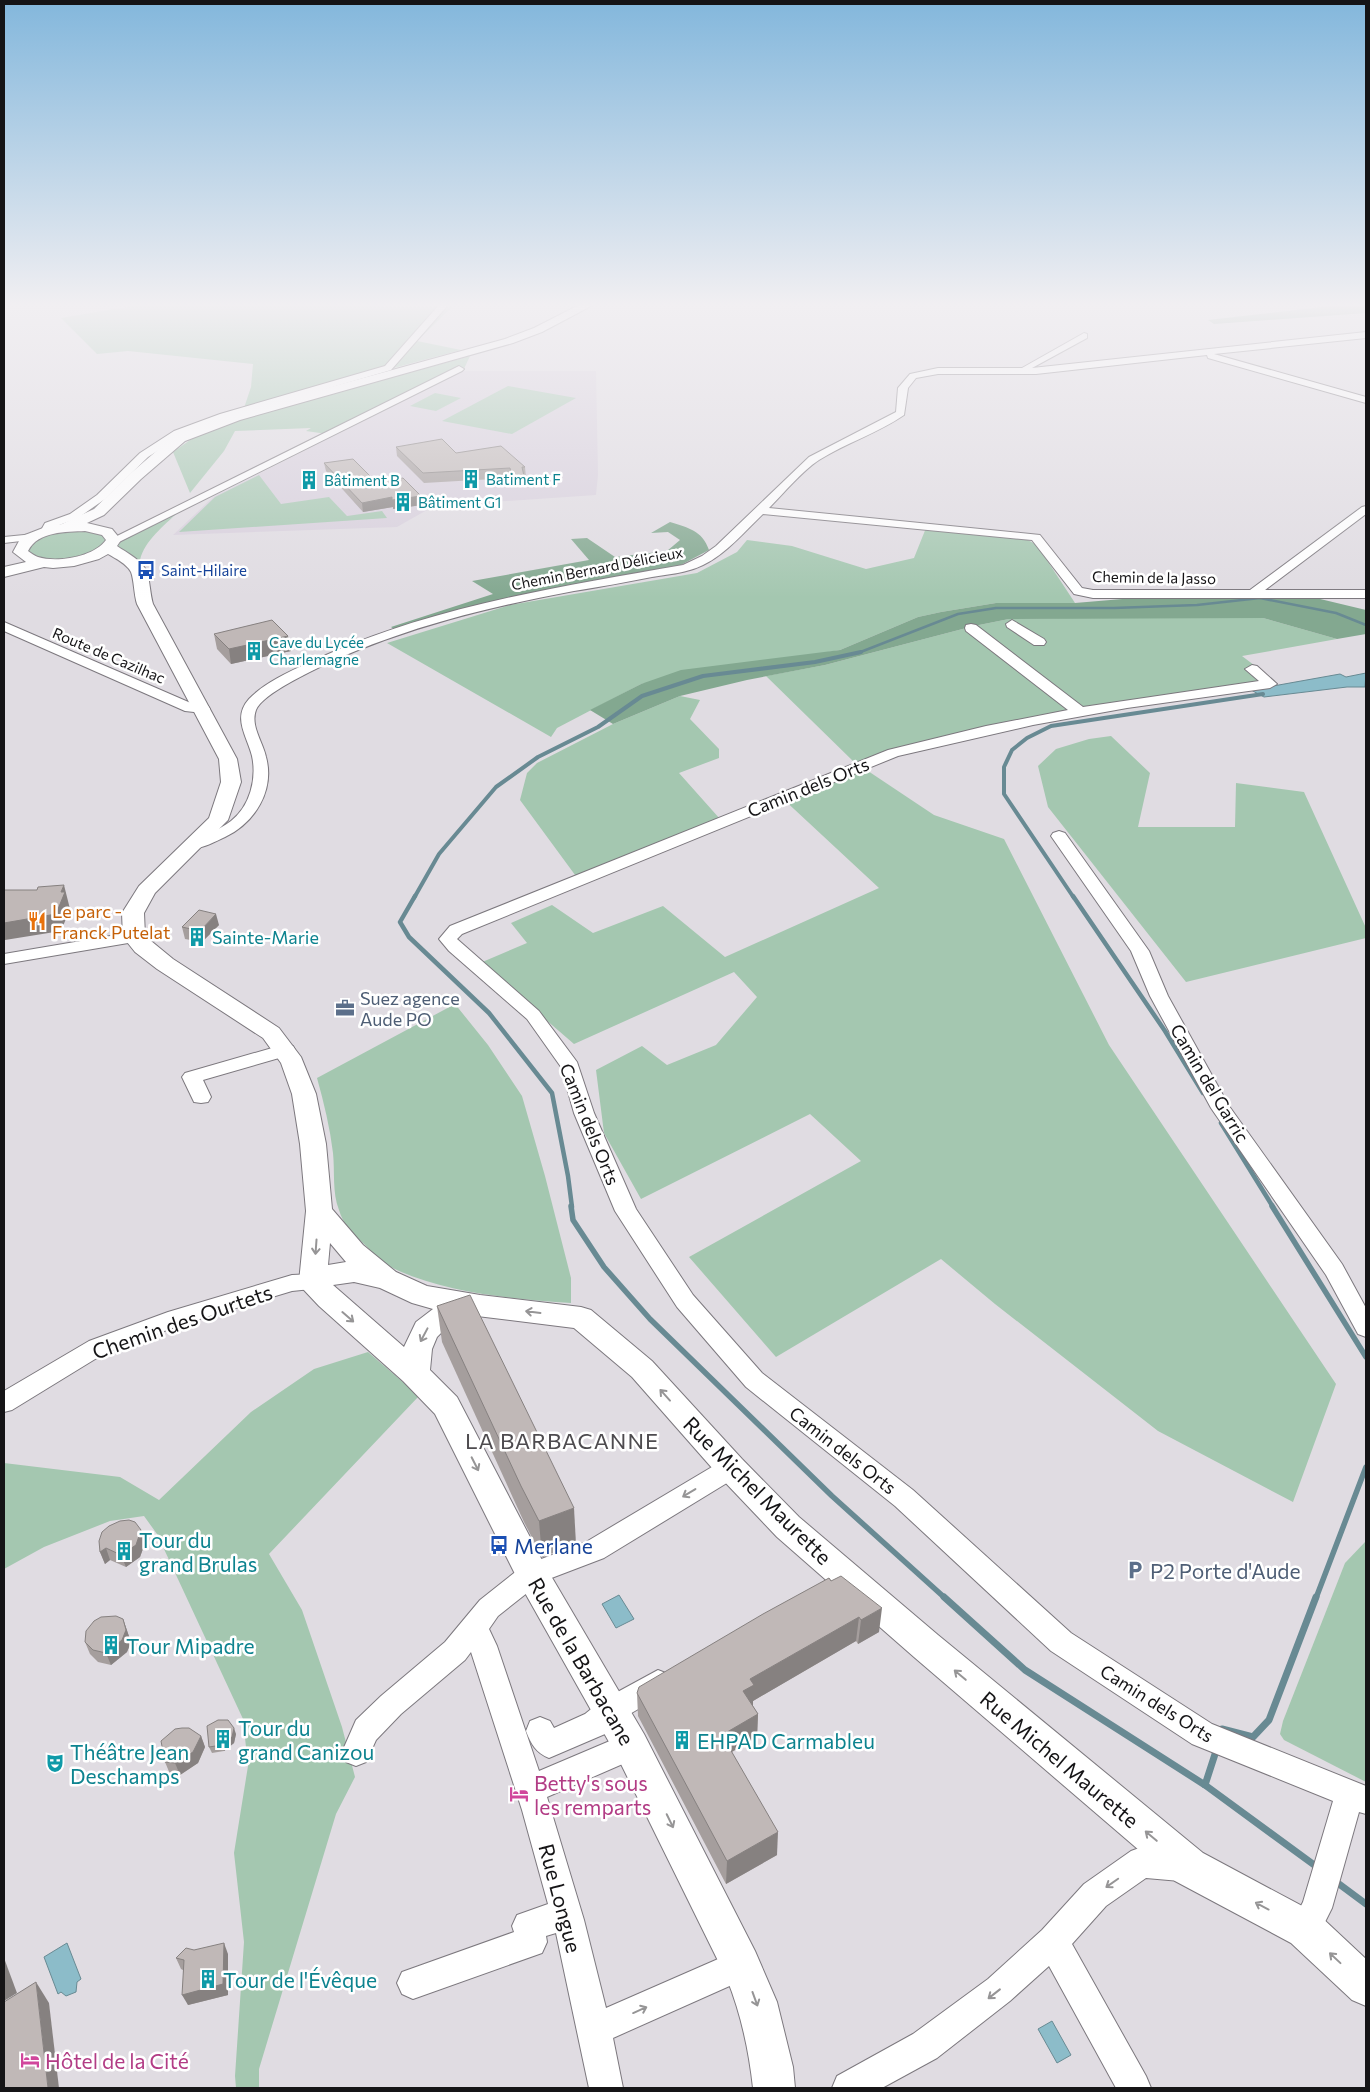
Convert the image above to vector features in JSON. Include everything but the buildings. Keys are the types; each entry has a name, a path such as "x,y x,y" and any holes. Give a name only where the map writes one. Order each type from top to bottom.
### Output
{"main road":[{"path":"4,567 20,552 23,544 40,534 66,528 99,512 180,438 236,417 288,403"},
{"path":"99,512 107,537 139,572 141,591 145,604 228,759 231,782 218,820 146,890 133,913 134,937 143,947 165,964 271,1033 286,1050 300,1078 309,1118 332,1263 313,1282"},
{"path":"66,528 107,537"},
{"path":"86,559 107,537"},
{"path":"20,552 30,560 45,562 66,562 86,559 132,563"},
{"path":"4,572 45,562"},
{"name":"Rue Michel Maurette","path":"327,1222 353,1252 386,1279 422,1296 480,1306 581,1318 642,1370 731,1468 788,1527 831,1582 1189,1867 1311,1918"},
{"path":"313,1282 330,1273 342,1271 386,1279"},
{"name":"Rue de la Barbacane","path":"313,1282 329,1300 396,1356 446,1406 532,1574 631,1746 741,1966 757,2002 772,2067 774,2088"},
{"path":"415,1375 415,1355 422,1335 429,1326 456,1311 480,1306"},
{"path":"1311,1918 1366,1986"}],"street":[{"path":"4,540 40,534 49,525 74,516 101,497 144,455 178,432 269,403"},
{"path":"107,537 151,521 391,403"},
{"name":"Chemin Bernard Délicieux","path":"192,844 220,834 243,819 256,798 260,778 259,757 248,727 247,714 254,702 286,679 321,661 363,644 473,609 516,598 685,568 697,564 712,556 813,459 837,445 889,422 901,413 902,403"},
{"path":"1254,593 1366,509"},
{"name":"Chemin de la Jasso","path":"759,510 1036,536 1078,591 1093,594 1366,594"},
{"path":"4,546 20,552"},
{"path":"1012,624 1039,642"},
{"name":"Route de Cazilhac","path":"4,626 190,708 203,710"},
{"path":"972,628 1079,711"},
{"name":"Camin dels Orts","path":"1252,669 1270,684 1079,711 937,740 893,753 456,930 448,939 533,1015 570,1066 584,1113 626,1211 685,1301 754,1380 904,1498 1061,1642 1202,1734 1272,1764 1358,1796"},
{"name":"Camin del Garric","path":"1059,836 1140,952 1159,996 1221,1108 1334,1270 1366,1328"},
{"path":"4,959 134,937"},
{"path":"201,1097 192,1077 286,1050"},
{"name":"Chemin des Ourtets","path":"4,1403 97,1347 176,1318 292,1283 313,1282"},
{"path":"356,1752 366,1730 391,1705 455,1651 489,1608 532,1574 595,1550 731,1468"},
{"name":"Rue Longue","path":"474,1626 484,1646 531,1789 596,2030 606,2088"},
{"path":"540,1731 549,1744 596,1724 611,1710 682,1669"},
{"path":"531,1789 631,1746"},
{"path":"1311,1918 1339,1825 1358,1796"},
{"path":"849,2088 925,2046 999,1990 1053,1941 1095,1895 1142,1862 1189,1867"},
{"path":"413,1983 531,1942 528,1926 566,1914"},
{"path":"1053,1941 1134,2088"},
{"path":"596,2030 741,1966"}],"shaded area":[{"path":"400,403 597,403 598,475 596,495 434,506 397,527 173,535 213,497"}],"green space":[{"path":"246,403 264,403 244,408"},
{"path":"299,403 399,403 334,435 306,431 311,428 235,431 224,451 190,493 173,452 200,433 239,419"},
{"path":"416,403 452,403 436,411 410,406"},
{"path":"477,403 568,403 512,434 442,421"},
{"path":"259,475 281,504 329,497 347,516 382,511 387,518 179,532 215,497"},
{"path":"178,512 146,546 140,560 134,560 119,550 118,546 122,540"},
{"path":"670,522 694,531 706,543 709,550 679,566 517,598 398,632 391,627 493,594 472,581 589,560 571,539 587,538 615,557 667,551 680,540 668,532 651,533"},
{"path":"926,528 1026,539 1037,545 1075,603 996,603 941,612 918,617 840,650 641,684 557,728 551,737 387,643 510,605 697,573 737,552 747,540 792,546 866,569 914,558"},
{"path":"79,529 102,534 106,542 89,553 59,559 29,555 25,547 42,535"},
{"path":"1266,592 1316,598 1366,610 1366,634 1337,639 1263,618 1009,619 974,626 825,665 747,680 680,696 613,724 590,710 641,684 681,670 840,650 918,617 941,612 996,603 1075,603 1193,593"},
{"path":"1263,618 1337,639 1242,656 1275,681 1080,708 856,763 934,815 1004,839 1109,1045 1336,1384 1293,1502 1158,1431 995,1304 941,1259 776,1357 689,1257 861,1161 810,1114 641,1199 604,1133 596,1070 642,1046 667,1065 716,1045 757,997 734,972 574,1044 480,963 527,943 511,923 552,905 593,933 663,906 725,957 879,888 780,796 855,763 766,676 825,665 974,626 1009,619"},
{"path":"680,696 700,700 690,719 719,749 719,758 679,773 720,819 578,879 520,800 527,773 537,763 613,724"},
{"path":"1111,736 1150,773 1138,827 1235,827 1236,783 1304,792 1366,928 1366,938 1186,982 1048,807 1038,766 1056,749 1089,739"},
{"path":"455,1004 488,1045 522,1096 571,1278 571,1303 484,1294 419,1279 394,1269 380,1259 352,1232 345,1224 341,1215 335,1196 330,1134 317,1078"},
{"path":"368,1352 419,1396 269,1554 302,1610 342,1727 355,1777 336,1814 259,2069 259,2088 236,2088 235,2076 244,1942 234,1853 248,1766 243,1719 157,1534 144,1516 110,1521 44,1547 4,1569 4,1463 120,1477 159,1500 251,1412 314,1369"},
{"path":"1366,1541 1366,1782 1284,1740 1280,1734 1283,1721 1345,1563"}],"water":[{"path":"1366,673 1365,687 1347,687 1264,697 1251,690 1340,674 1346,677"},
{"path":"619,1595 634,1619 616,1628 602,1604"},
{"path":"67,1943 81,1979 77,1982 76,1992 66,1996 61,1992 58,1994 44,1957"},
{"path":"1052,2021 1071,2055 1057,2063 1038,2029"}],"waterway":[{"path":"860,652 958,614 996,608 1114,608 1197,605 1260,598 1336,613 1366,625"},
{"path":"414,898 439,854 496,787 538,757 598,727 642,696 703,676 815,662 860,652"},
{"path":"1074,898 1004,794 1004,767 1012,750 1027,738 1051,726 1263,694"},
{"path":"415,896 400,922 409,937 489,1013 552,1093 572,1207"},
{"path":"1073,896 1165,1031 1203,1093"},
{"path":"1221,1123 1273,1207"},
{"path":"571,1206 573,1220 604,1267 650,1319 832,1496 945,1598"},
{"path":"1272,1206 1366,1357"},
{"path":"1316,1598 1366,1467"},
{"path":"944,1597 1025,1670 1205,1785"},
{"path":"1222,1731 1222,1729 1253,1737 1269,1720 1316,1597"},
{"path":"1205,1785 1217,1748"},
{"path":"1205,1785 1317,1867"},
{"path":"1335,1881 1366,1904"}],"place":[{"name":"Batiment F","path":"471,479"},
{"name":"Bâtiment B","path":"309,480"},
{"name":"Bâtiment G1","path":"403,502"},
{"name":"Saint-Hilaire","path":"146,570"},
{"name":"Cave du Lycée Charlemagne","path":"254,651"},
{"name":"Le parc - Franck Putelat","path":"37,921"},
{"name":"Sainte-Marie","path":"197,937"},
{"name":"Suez agence Aude PO","path":"345,1008"},
{"name":"Merlane","path":"499,1545"},
{"name":"Tour du grand Brulas","path":"124,1551"},
{"name":"P2 Porte d'Aude","path":"1135,1570"},
{"name":"Tour Mipadre","path":"111,1645"},
{"name":"Tour du grand Canizou","path":"223,1739"},
{"name":"EHPAD Carmableu","path":"682,1740"},
{"name":"Théâtre Jean Deschamps","path":"55,1763"},
{"name":"Betty's sous les remparts","path":"519,1794"},
{"name":"Tour de l'Évêque","path":"208,1979"},
{"name":"Hôtel de la Cité","path":"30,2060"}],"district":[{"name":"LA BARBACANNE","path":"562,1440"}]}
